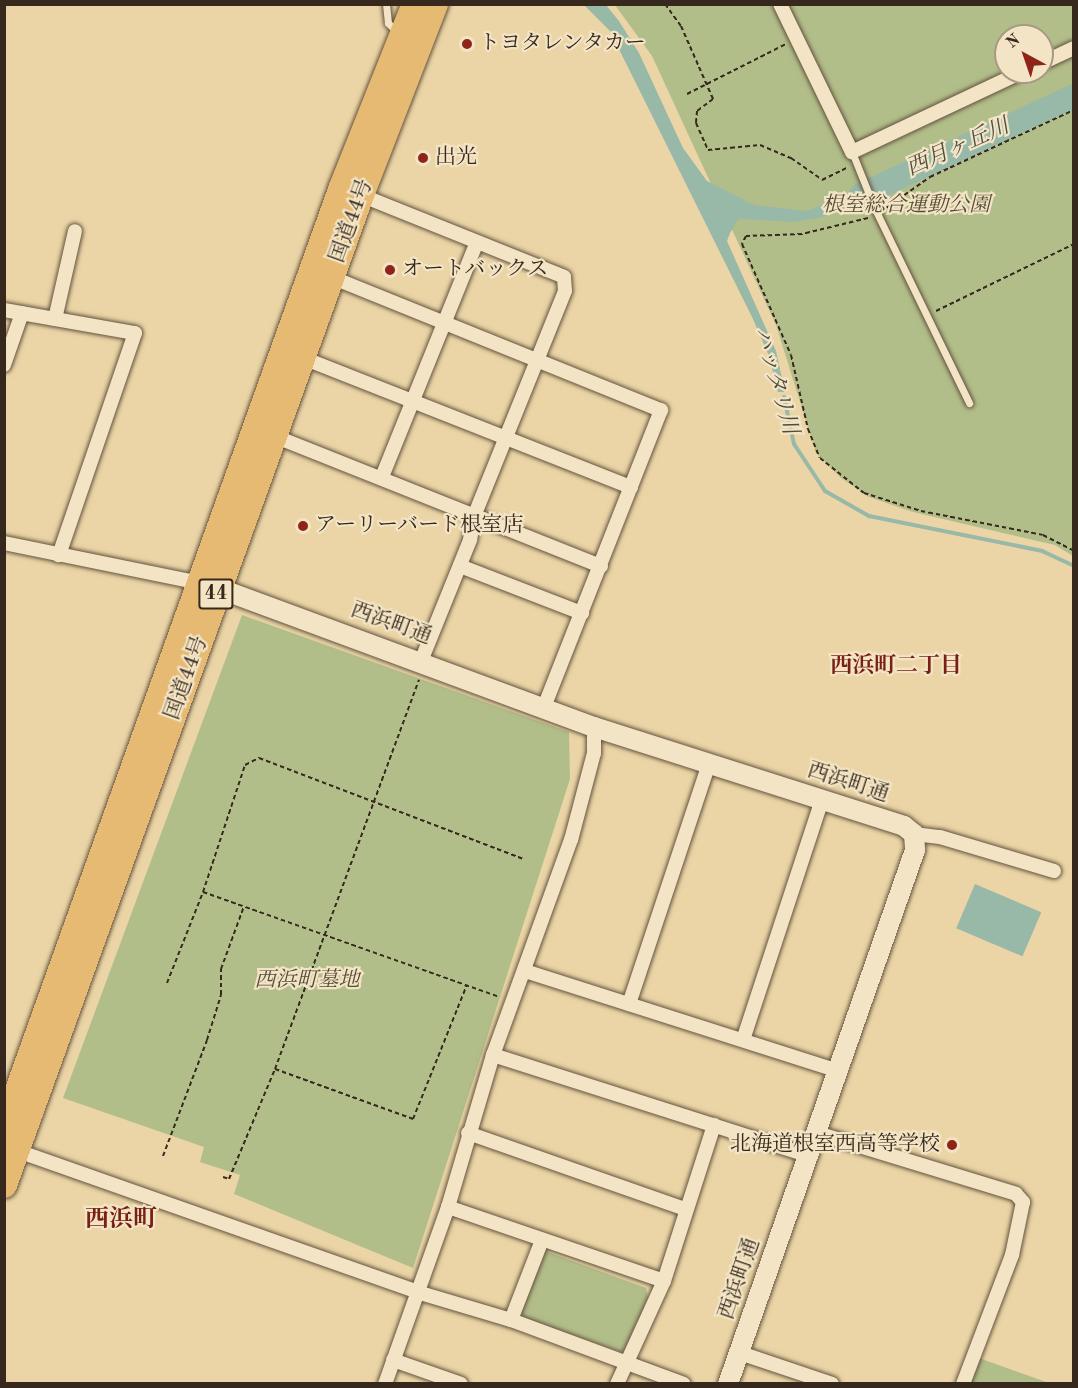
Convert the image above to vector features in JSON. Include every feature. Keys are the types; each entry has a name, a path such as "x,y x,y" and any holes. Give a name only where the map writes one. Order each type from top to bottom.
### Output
{"highway":[{"name":"国道44号","path":"412,42 415,4"},
{"name":"国道44号","path":"4,1185 9,1142 351,191 412,42 435,4"},
{"name":"国道44号","path":"210,586 274,436 293,354 332,277 351,191"}],"street":[{"path":"780,4 856,161 1000,84"},
{"path":"1054,57 1074,48"},
{"path":"351,191 564,277 565,291 475,514 459,566 423,662"},
{"path":"55,319 75,231"},
{"path":"382,477 477,242"},
{"path":"332,277 661,410 544,707"},
{"path":"4,310 135,333 59,555"},
{"path":"4,365 22,313"},
{"path":"293,354 631,487"},
{"path":"274,436 601,566"},
{"path":"4,543 210,586"},
{"path":"459,566 582,613"},
{"name":"西浜町通","path":"210,586 423,662 594,727 904,826 914,834 915,850 728,1383"},
{"path":"385,1383 448,1207 468,1133 494,1055 571,840 594,753 594,727"},
{"path":"629,1004 709,763"},
{"path":"743,1040 822,800"},
{"path":"914,834 940,837 1054,871"},
{"path":"525,971 838,1071"},
{"path":"494,1055 809,1156"},
{"path":"617,1383 628,1365 664,1281 685,1209 714,1125"},
{"path":"817,1132 1016,1194 1023,1202 1012,1255 963,1383"},
{"path":"468,1133 685,1209"},
{"path":"9,1142 417,1292 511,1320 628,1365 684,1383"},
{"path":"448,1207 664,1281"},
{"path":"511,1320 542,1240"},
{"path":"740,1353 832,1383"},
{"path":"393,1360 461,1383"}],"lane":[{"path":"386,4 387,23 412,42"},
{"path":"856,161 876,211 969,403"}],"path":[{"path":"665,4 681,26 713,99 697,111 696,123 708,150 760,145 791,158 822,180 856,161"},
{"path":"687,94 797,38"},
{"path":"1074,110 930,177 856,223 802,234 746,236 742,244 791,355 808,429 820,458 864,493 921,511 1043,535 1074,551"},
{"path":"927,315 1074,244"},
{"path":"223,1177 229,1179 275,1069 423,662"},
{"path":"167,983 203,892 245,765 260,758 523,859"},
{"path":"203,892 513,1002"},
{"path":"163,1156 207,1040 221,995 221,969 244,906"},
{"path":"275,1069 414,1119 468,985"}],"green space":[{"name":"根室総合運動公園","path":"615,5 1073,5 1073,556 1055,545 913,512 869,497 841,478 816,453 776,325 652,56"},
{"name":"西浜町墓地","path":"242,615 569,732 570,779 413,1268 234,1194 240,1175 200,1162 204,1147 63,1098"},
{"path":"545,1251 646,1288 648,1297 628,1348 621,1352 524,1318 519,1307 539,1254"},
{"path":"979,1358 1049,1383 970,1384"}],"shaded area":[{"path":"584,5 606,5 619,21 639,53 683,148 707,181 754,205 807,211 894,176 880,190 823,217 794,222 739,219 730,233 727,241 776,351 785,392 778,392 769,356 753,319 610,31"},
{"path":"975,884 1041,912 1023,956 956,928"}],"waterway":[{"name":"西月ヶ丘川","path":"861,195 1074,96"},
{"name":"ハッタリ川","path":"784,397 794,444 825,491 869,516 1042,551 1074,566"}],"place":[{"name":"トヨタレンタカー","path":"467,44"},
{"name":"出光","path":"423,158"},
{"name":"オートバックス","path":"390,270"},
{"name":"アーリーバード根室店","path":"303,526"},
{"name":"北海道根室西高等学校","path":"952,1145"}],"district":[{"name":"西浜町二丁目","path":"896,667"},
{"name":"西浜町","path":"121,1221"}]}
